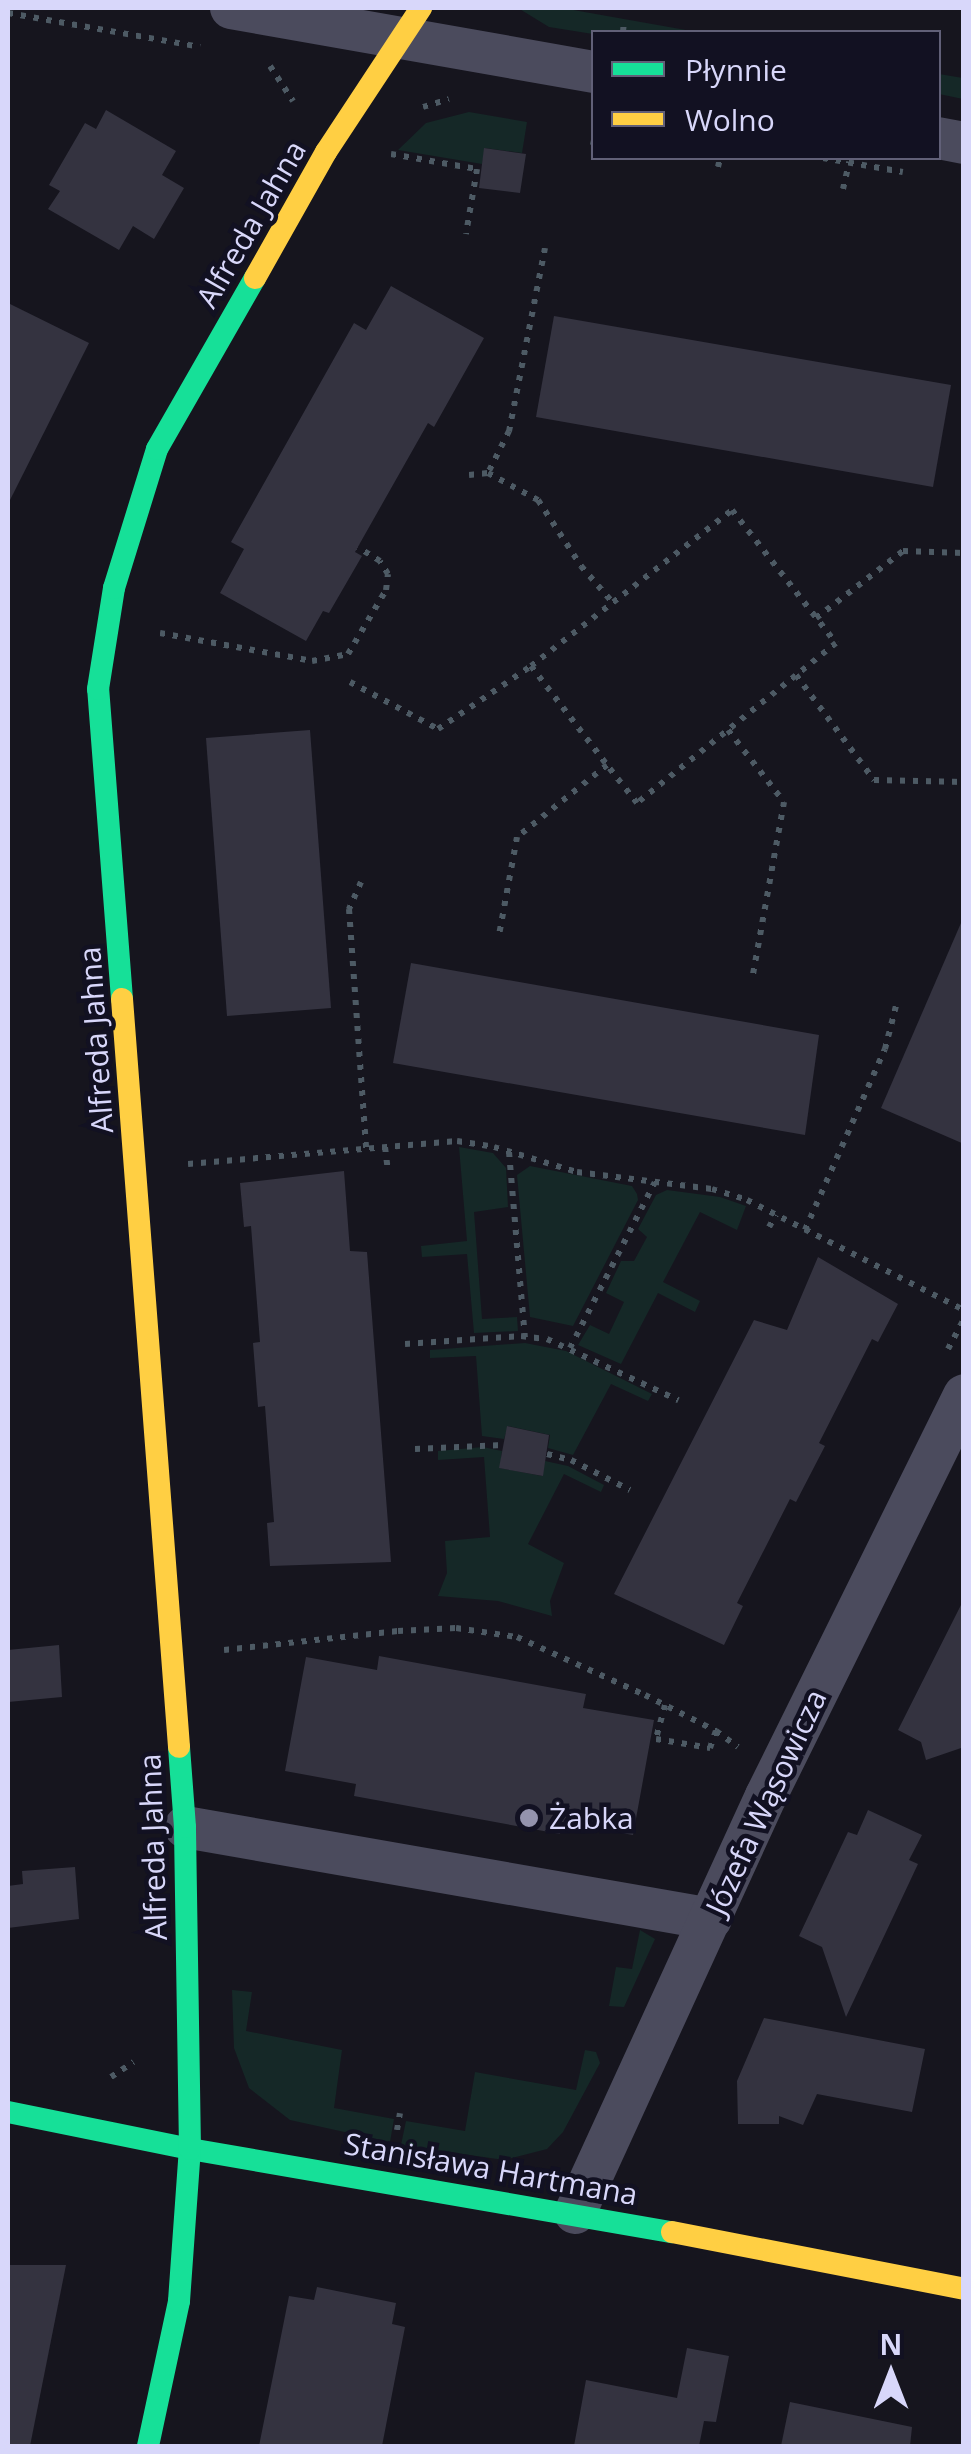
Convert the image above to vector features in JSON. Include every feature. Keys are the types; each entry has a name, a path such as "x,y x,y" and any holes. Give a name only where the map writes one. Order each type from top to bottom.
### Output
{"street":[{"path":"231,8 413,22 591,71"},
{"name":"Alfreda Jahna","path":"148,2446 178,2301 190,2148 185,1826 98,689 114,588 157,449 337,135 413,22"},
{"name":"Józefa Wąsowicza","path":"574,2213 766,1796 964,1395"},
{"path":"185,1826 712,1919"},
{"name":"Stanisława Hartmana","path":"8,2112 190,2148 574,2213 964,2289"}],"path":[{"path":"623,30 624,20"},
{"path":"414,113 429,103 462,96"},
{"path":"337,135 394,156 477,169 466,234"},
{"path":"718,168 720,160"},
{"path":"836,160 906,172"},
{"path":"843,189 849,162"},
{"path":"488,474 509,430 546,248"},
{"path":"469,475 488,474 538,500 581,566 613,603"},
{"path":"350,682 438,728 531,666 732,510 836,643 637,804 531,666"},
{"path":"146,630 312,661 348,654 386,590 388,574 380,561 358,548"},
{"path":"816,618 903,551 964,553"},
{"path":"796,675 874,780 964,782"},
{"path":"728,730 784,802 752,980"},
{"path":"499,936 517,837 607,765"},
{"path":"362,882 348,909 366,1148"},
{"path":"805,1230 885,1049 896,1006"},
{"path":"180,1165 457,1142 510,1152 577,1172 712,1189 776,1214 964,1310"},
{"path":"385,1147 388,1172"},
{"path":"510,1152 525,1337"},
{"path":"570,1348 655,1182"},
{"path":"769,1227 776,1214"},
{"path":"405,1344 525,1337 570,1348 678,1400"},
{"path":"415,1449 503,1445"},
{"path":"546,1454 571,1460 630,1490"},
{"path":"216,1652 456,1628 517,1636 716,1731 735,1743 745,1760"},
{"path":"665,1705 656,1739 710,1748 716,1731"}],"green space":[{"path":"518,8 562,8 686,30 591,30 591,34 549,27"},
{"path":"941,74 963,78 963,99 941,94"},
{"path":"469,112 527,122 522,153 485,148 482,164 398,150 426,123"},
{"path":"459,1147 493,1153 506,1168 508,1207 474,1212 482,1319 517,1317 518,1331 474,1333 467,1254 422,1257 421,1246 467,1241"},
{"path":"530,1166 632,1186 637,1194 638,1200 573,1326 530,1317 517,1175"},
{"path":"667,1190 720,1197 746,1206 737,1230 700,1212 663,1282 700,1301 695,1312 658,1293 621,1364 578,1345 590,1325 609,1334 624,1302 606,1293 621,1261 634,1261 647,1237 638,1229 656,1195"},
{"path":"525,1343 566,1351 652,1394 648,1401 611,1384 573,1455 548,1448 550,1435 508,1426 504,1439 482,1436 476,1356 430,1358 430,1350"},
{"path":"483,1447 502,1451 500,1468 542,1476 545,1461 568,1466 604,1485 601,1492 564,1474 528,1544 564,1563 550,1601 552,1616 498,1601 438,1596 447,1573 445,1541 490,1537 484,1457 438,1460 438,1451"},
{"path":"640,1930 655,1939 624,2007 609,2006 616,1967 632,1969"},
{"path":"232,1990 252,1992 246,2031 342,2050 334,2108 394,2119 390,2142 290,2120 249,2088 234,2048"},
{"path":"585,2050 596,2052 600,2063 563,2132 547,2149 504,2160 401,2145 406,2121 465,2131 475,2072 576,2090"}],"building":[{"path":"106,110 176,151 162,175 184,188 154,239 133,226 119,250 48,209 60,191 49,185 85,123 96,129"},
{"path":"484,148 526,154 520,193 479,188"},
{"path":"391,286 484,338 434,427 428,423 355,552 362,556 329,613 323,611 306,641 220,593 244,549 231,542 354,323 366,330"},
{"path":"8,303 89,343 8,504"},
{"path":"554,316 951,385 933,487 536,417"},
{"path":"310,730 331,1008 227,1016 206,738"},
{"path":"964,916 964,1144 881,1108"},
{"path":"411,963 819,1035 805,1135 393,1063"},
{"path":"344,1171 350,1251 367,1252 391,1562 270,1566 267,1523 274,1522 265,1406 258,1407 253,1343 260,1342 251,1226 244,1227 240,1183"},
{"path":"818,1257 898,1304 878,1342 872,1339 819,1443 825,1446 796,1502 790,1499 737,1603 743,1606 724,1645 614,1594 754,1320 787,1330"},
{"path":"507,1426 549,1435 543,1476 499,1468"},
{"path":"964,1599 964,1747 926,1760 921,1742 898,1730"},
{"path":"59,1645 62,1697 8,1702 8,1650"},
{"path":"379,1656 586,1694 583,1708 654,1720 633,1835 562,1822 560,1834 354,1796 356,1784 285,1771 306,1657 377,1670"},
{"path":"868,1810 922,1835 909,1860 918,1864 846,2017 822,1947 799,1936 848,1832 857,1835"},
{"path":"75,1867 79,1919 8,1928 8,1886 23,1884 22,1871"},
{"path":"764,2018 925,2049 912,2112 817,2094 803,2125 779,2116 779,2124 738,2124 737,2081"},
{"path":"8,2265 66,2265 30,2446 8,2446"},
{"path":"317,2287 396,2303 392,2324 405,2327 382,2446 259,2446 289,2296 314,2300"},
{"path":"687,2348 729,2356 716,2422 704,2421 699,2446 574,2446 586,2380 677,2398"},
{"path":"790,2402 912,2427 910,2446 781,2446"}],"traffic: fast":[{"path":"122,999 98,689 114,588 157,449 255,278"},
{"path":"148,2446 179,2301 190,2149 185,1827 179,1747"},
{"path":"8,2112 190,2149 672,2232"}],"traffic: slow":[{"path":"255,278 326,152 421,8"},
{"path":"122,999 179,1747"},
{"path":"672,2232 964,2289"}],"place":[{"name":"Żabka","path":"529,1818"}]}
